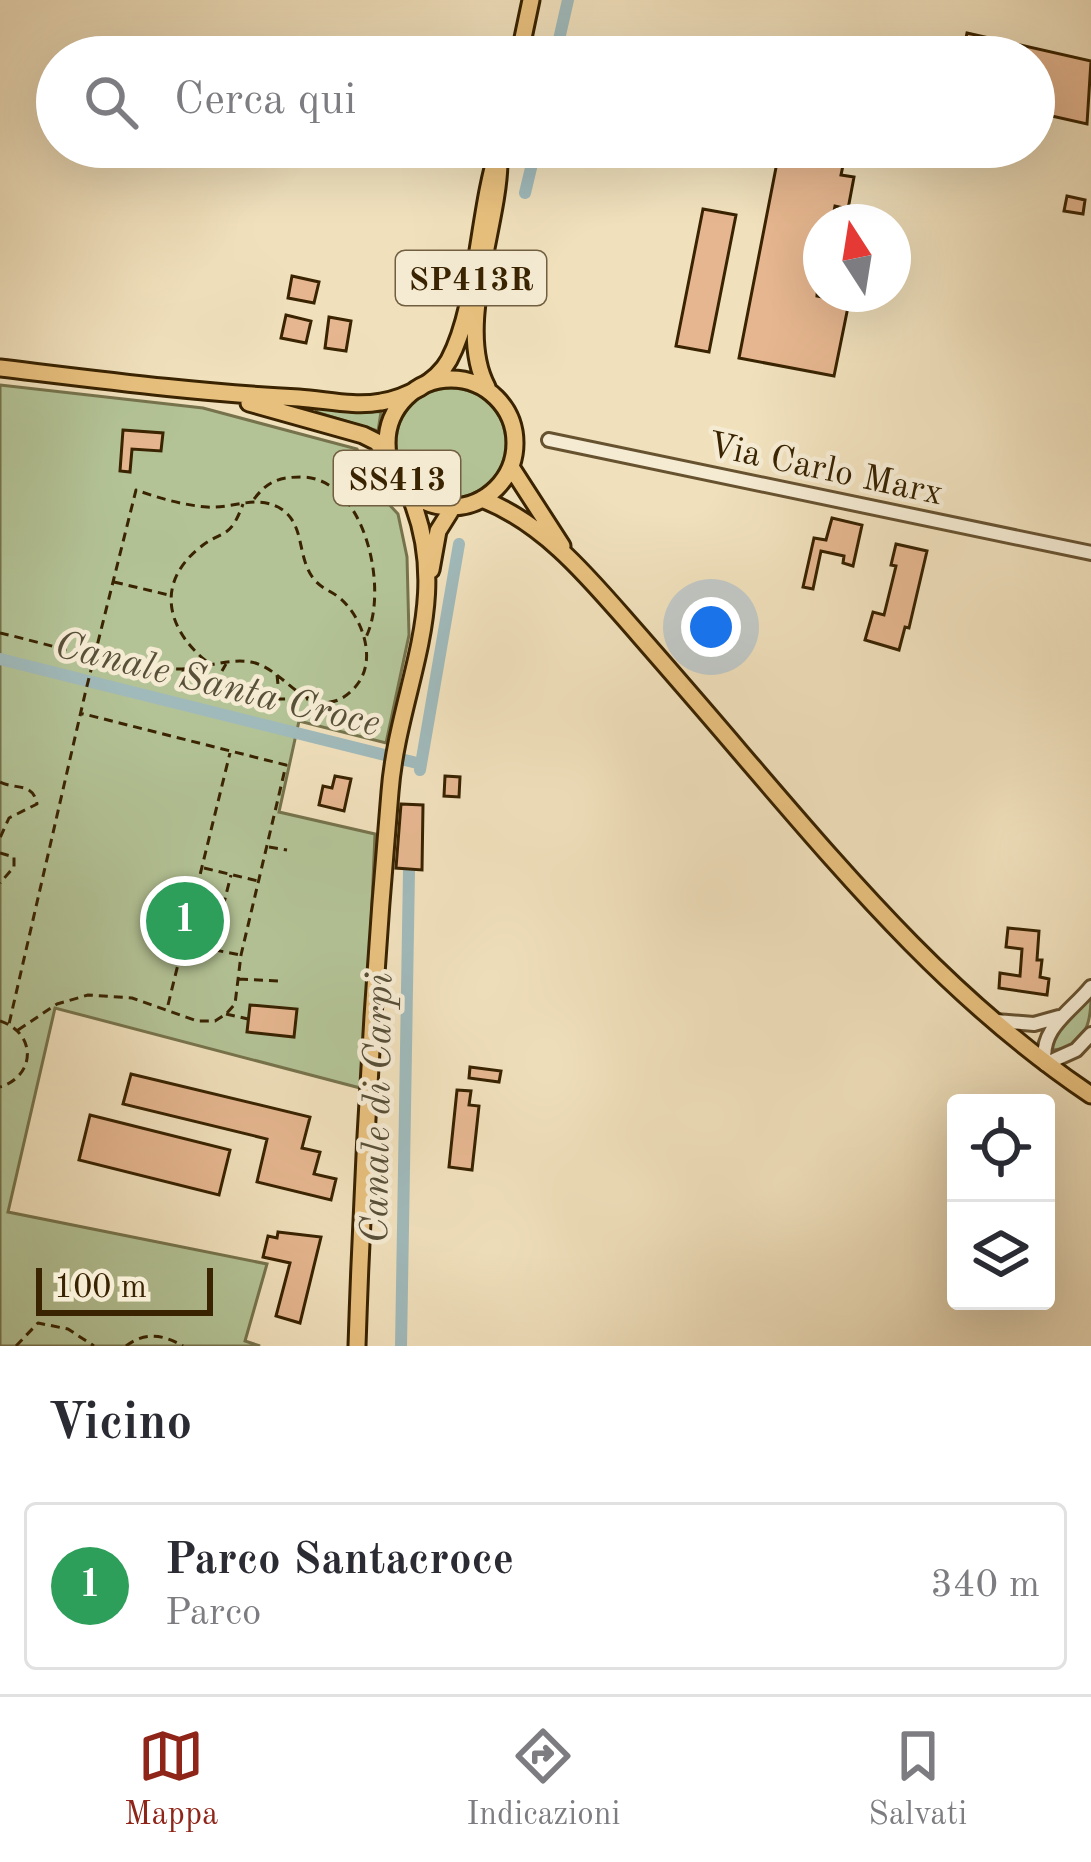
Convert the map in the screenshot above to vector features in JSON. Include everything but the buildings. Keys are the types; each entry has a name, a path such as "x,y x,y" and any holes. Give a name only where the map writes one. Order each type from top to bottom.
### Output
{"main road":[{"path":"523,36 531,0"},
{"name":"SP413R","path":"413,391 441,370 457,340 492,168"},
{"name":"SP413R","path":"491,393 480,373 477,323 499,168"},
{"name":"SS413","path":"0,368 217,394 356,404 384,402 444,379 461,379 491,393 512,427 511,466 500,485 482,499 453,507 436,505 406,489 377,442 217,394"},
{"name":"SS413","path":"391,466 388,430 397,408 413,391"},
{"name":"SS413","path":"511,466 567,554 838,867 919,954 990,1020 1091,1095"},
{"path":"406,489 418,514 427,591"},
{"name":"SS413","path":"482,499 506,508 567,554"},
{"path":"357,1346 391,778 424,628 438,530 453,507"}],"street":[{"name":"Via Carlo Marx","path":"549,440 1091,552 1091,562"},
{"path":"1091,987 1048,1033 1042,1050 1045,1064 1076,1050 1091,1034"},
{"path":"990,1020 1034,1024 1065,1015"}],"path":[{"path":"253,500 270,481 286,477 312,477 343,497 366,536 372,560 371,628 364,640"},
{"path":"9,1024 136,490 159,499 210,507 253,500 292,517 310,575 322,589 340,598 363,632 363,676 351,693 330,703 273,699 279,694 276,674"},
{"path":"210,664 182,637 171,616 171,595 178,575 199,548 226,536 244,502"},
{"path":"112,581 171,595"},
{"path":"0,633 181,669 221,687 218,678 229,662"},
{"path":"181,669 254,662 309,699"},
{"path":"18,1030 57,1004 88,995 132,998 197,1021 215,1021 226,1014 235,1004 241,956 286,765 80,713"},
{"path":"167,1008 230,751"},
{"path":"0,782 27,787 38,804 9,818 0,838"},
{"path":"267,847 287,850"},
{"path":"0,853 14,857 14,867 0,883"},
{"path":"202,868 259,881"},
{"path":"212,950 231,875"},
{"path":"192,906 222,912"},
{"path":"183,943 241,956"},
{"path":"238,979 278,981"},
{"path":"226,1014 248,1019"},
{"path":"0,1022 18,1030 28,1049 28,1060 17,1080 0,1087"},
{"path":"16,1346 38,1323 68,1329 94,1346"},
{"path":"126,1346 138,1336 154,1335 182,1346"}],"green space":[{"path":"0,385 203,408 357,449 371,485 398,514 407,557 409,635 386,743 299,721 279,812 375,834 364,1089 55,1008 8,1212 267,1264 245,1341 260,1346 0,1346"},
{"path":"451,388 472,392 490,404 502,422 506,443 502,464 490,482 472,494 451,498 430,494 412,482 400,464 396,443 400,422 412,404 430,392"},
{"path":"318,406 381,412 378,431 316,412"},
{"path":"1091,997 1084,1033 1072,1045 1052,1050 1054,1033"}],"waterway":[{"name":"Canale di Carpi","path":"560,36 568,0"},
{"name":"Canale di Carpi","path":"525,193 531,168"},
{"name":"Canale di Carpi","path":"420,770 459,544"},
{"name":"Canale Santa Croce","path":"0,659 421,764"},
{"name":"Canale di Carpi","path":"401,1346 409,871"}],"place":[{"name":"Parco Santacroce","path":"185,921"}]}
